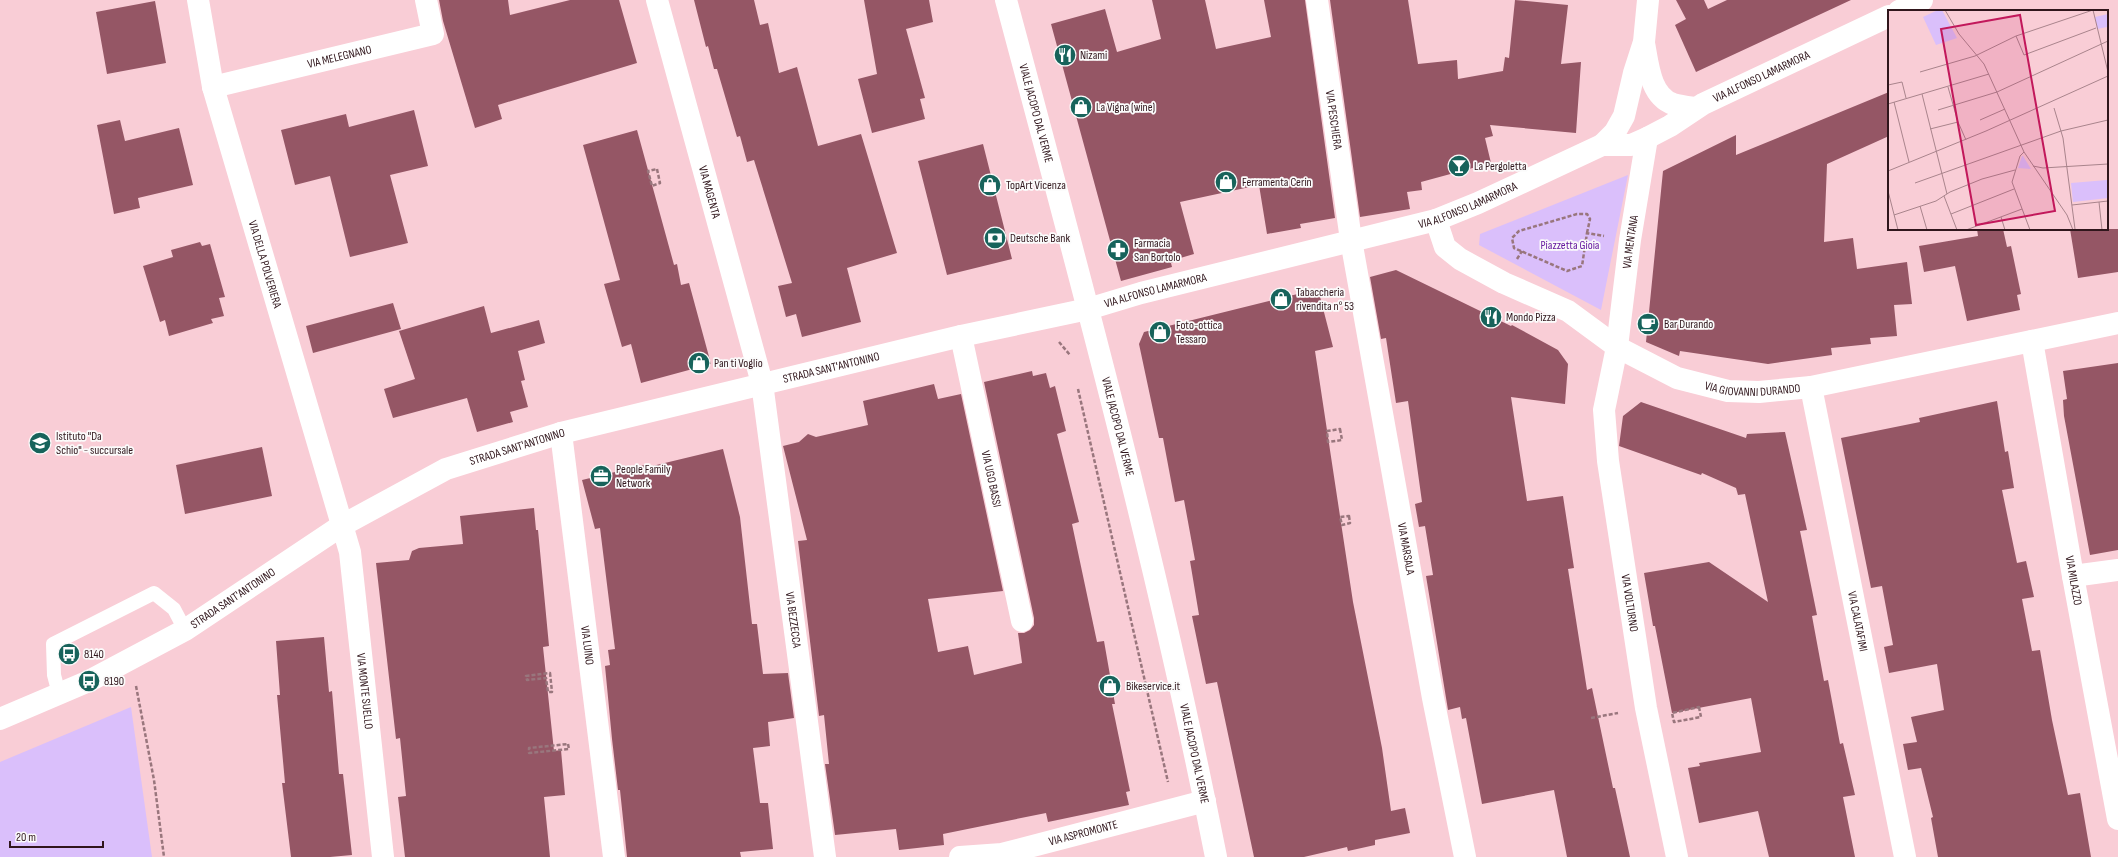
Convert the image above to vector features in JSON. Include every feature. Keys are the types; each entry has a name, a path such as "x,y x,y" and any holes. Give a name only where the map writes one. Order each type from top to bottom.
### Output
{"street":[{"name":"VIA DELLA POLVERIERA","path":"198,0 213,87 341,526"},
{"name":"VIA MELEGNANO","path":"213,87 433,34 426,0"},
{"name":"VIA MAGENTA","path":"657,0 762,383"},
{"name":"VIALE JACOPO DAL VERME","path":"1006,0 1088,309 1156,578 1216,857"},
{"name":"VIA PESCHIERA","path":"1317,0 1351,240"},
{"path":"1602,145 1615,132 1624,116 1634,72 1644,42 1648,0"},
{"path":"1901,10 1922,0"},
{"name":"VIA ALFONSO LAMARMORA","path":"1088,309 1141,293 1436,220 1478,203 1602,145 1631,145 1647,138 1670,126 1695,108 1888,16"},
{"path":"1644,42 1650,72 1659,94 1672,103 1695,108"},
{"name":"VIA MENTANA","path":"1617,347 1630,240 1647,138"},
{"name":"VIA GIOVANNI DURANDO","path":"1436,220 1445,247 1460,259 1504,282 1568,311 1617,347 1677,378 1728,391 1759,392 1811,386 2118,323"},
{"name":"VIA MARSALA","path":"1351,240 1433,698 1465,857"},
{"name":"STRADA SANT'ANTONINO","path":"0,719 89,681 185,630 341,526 446,469 561,433 762,383 961,336 1033,322 1088,309"},
{"name":"VIA UGO BASSI","path":"961,336 1022,621"},
{"name":"VIA MILAZZO","path":"2032,341 2073,576 2118,819"},
{"name":"VIA VOLTURNO","path":"1617,347 1604,410 1608,461 1646,708 1677,857"},
{"name":"VIA BEZZECCA","path":"762,383 824,857"},
{"name":"VIA CALATAFIMI","path":"1811,386 1905,857"},
{"name":"VIA LUINO","path":"561,433 614,857"},
{"name":"VIA MONTE SUELLO","path":"341,526 350,552 384,857"},
{"path":"2073,576 2118,570"},
{"name":"VIA ASPROMONTE","path":"960,857 1002,855 1205,801"}],"lane":[{"path":"60,694 54,675 52,644 154,593 174,609 185,630"}],"path":[{"path":"657,169 660,183 652,186 648,172 657,169"},
{"path":"1577,214 1587,214 1590,219 1587,233 1582,266 1567,271 1514,248 1512,238 1519,230 1577,214"},
{"path":"1587,233 1630,240"},
{"path":"1033,322 1039,347 1059,342 1070,355 1072,363"},
{"path":"1077,386 1174,809"},
{"path":"1340,429 1342,440 1328,442 1327,431 1340,429"},
{"path":"1349,516 1350,523 1342,524 1340,517 1349,516"},
{"path":"550,673 552,692 548,692 546,678 527,680 526,676 550,673"},
{"path":"140,702 154,780 164,857"},
{"path":"1699,707 1701,717 1674,722 1672,712 1699,707"},
{"path":"1591,718 1618,713"},
{"path":"568,744 569,749 530,753 529,748 568,744"}],"green space":[{"name":"Piazzetta Gioia","path":"1628,175 1601,310 1479,245 1480,234"},
{"path":"131,707 152,857 0,857 0,762"}],"building":[{"path":"439,0 508,0 510,15 570,0 619,0 637,63 498,105 502,119 475,128 443,21"},
{"path":"694,0 754,0 760,25 768,23 779,73 797,67 818,146 861,134 897,253 847,268 861,322 802,337 796,314 786,317 778,286 792,283 754,160 747,162 740,136 737,137 717,69 714,69 708,46 706,47"},
{"path":"864,0 929,0 933,22 906,29 925,98 920,99 925,119 872,133 858,79 877,74"},
{"path":"1152,0 1205,0 1216,49 1271,37 1264,0 1305,0 1335,218 1300,224 1301,228 1267,234 1259,185 1180,202 1194,254 1177,259 1177,261 1171,263 1172,267 1121,281 1051,24 1105,9 1117,52 1161,39"},
{"path":"1330,0 1408,0 1418,64 1457,60 1458,79 1503,71 1505,57 1509,58 1515,0 1568,5 1561,64 1581,62 1576,133 1490,125 1493,136 1485,138 1491,163 1421,182 1422,190 1407,192 1410,209 1360,217"},
{"path":"1676,0 1704,0 1708,9 1727,0 1851,0 1696,72 1675,25 1686,19"},
{"path":"155,1 166,63 107,74 96,12"},
{"path":"1888,92 1888,136 1827,164 1824,242 1853,238 1857,269 1907,262 1912,304 1894,305 1897,336 1870,338 1871,344 1831,348 1832,355 1768,364 1680,351 1679,356 1646,342 1663,171 1736,135 1736,155"},
{"path":"414,110 428,166 390,175 408,243 350,257 330,176 295,185 281,130 346,114 349,127"},
{"path":"120,120 125,141 179,128 193,185 138,198 140,208 114,214 97,125"},
{"path":"637,130 674,265 677,264 681,285 689,283 711,364 641,383 631,344 622,347 604,284 620,280 583,145"},
{"path":"983,144 1012,259 947,275 918,161"},
{"path":"2118,229 2118,272 2078,278 2070,230"},
{"path":"1977,230 2003,230 2007,247 2011,246 2021,294 2017,295 2020,310 1967,321 1955,266 1924,272 1919,246 1978,236"},
{"path":"200,242 202,246 210,244 225,297 219,298 224,316 211,319 213,323 169,336 165,320 160,322 143,266 173,257 171,250"},
{"path":"1396,270 1511,326 1512,325 1558,350 1568,364 1565,404 1511,397 1527,501 1563,496 1574,568 1568,569 1587,690 1592,688 1613,788 1615,788 1630,857 1567,857 1554,790 1482,804 1466,718 1462,719 1460,707 1448,710 1426,576 1433,575 1425,526 1419,527 1415,504 1422,502 1408,401 1396,403 1386,338 1381,339 1370,277"},
{"path":"1318,289 1333,347 1315,351 1353,602 1382,748 1391,811 1405,808 1410,833 1375,840 1375,845 1348,851 1347,847 1304,857 1254,857 1217,682 1206,684 1192,616 1199,615 1190,561 1195,560 1184,500 1175,502 1163,438 1159,438 1139,344 1144,332"},
{"path":"393,303 401,329 313,353 306,326"},
{"path":"484,306 491,333 539,320 545,343 518,351 525,380 521,381 528,407 510,412 513,422 477,432 467,398 393,418 384,389 415,379 399,331"},
{"path":"2118,363 2118,550 2090,555 2064,416 2063,400 2067,399 2063,371"},
{"path":"1032,371 1033,376 1046,373 1050,388 1055,386 1066,431 1057,434 1079,522 1072,524 1097,642 1104,641 1115,704 1112,704 1130,791 1126,792 1129,805 1048,822 1046,813 943,834 944,845 899,850 896,829 835,835 825,764 829,764 824,715 819,716 798,541 807,540 783,446 799,442 808,434 816,437 868,425 863,401 934,384 938,399 961,394 1003,591 928,599 938,652 968,646 974,675 1022,663 1018,633 1024,633 1030,630 1034,625 1034,618 984,382"},
{"path":"1997,401 2005,452 2008,451 2014,488 2002,490 2017,563 2026,561 2034,597 2022,599 2032,651 2040,650 2052,720 2068,795 2080,793 2091,857 1938,857 1931,818 1933,817 1921,768 1908,770 1903,744 1917,742 1911,717 1944,710 1937,664 1889,673 1884,647 1893,645 1882,586 1871,588 1841,438 1920,422 1919,418"},
{"path":"1641,402 1746,438 1747,434 1785,432 1807,530 1800,531 1817,615 1812,616 1824,681 1828,680 1840,744 1843,743 1855,795 1843,797 1855,857 1769,857 1758,811 1699,823 1688,768 1700,766 1699,763 1761,752 1751,698 1672,713 1655,626 1653,626 1644,573 1709,562 1768,602 1745,494 1738,495 1736,488 1702,473 1701,475 1619,446 1623,416"},
{"path":"262,447 272,496 185,514 176,465"},
{"path":"723,449 740,517 752,624 757,624 763,674 788,673 794,718 768,722 770,746 753,748 760,803 768,803 773,849 740,852 741,857 627,857 620,790 618,790 612,739 605,666 610,665 608,650 615,649 600,528 595,529 582,480 644,465 644,468"},
{"path":"534,508 536,530 538,530 549,646 543,647 554,751 561,750 565,795 544,797 550,857 405,857 398,797 406,796 400,738 396,739 376,563 409,560 412,551 419,548 463,544 460,516"},
{"path":"324,637 329,692 332,691 339,774 343,774 352,855 330,857 291,857 282,783 285,783 277,695 280,695 276,641"}],"place":[{"name":"Nizami","path":"1065,55"},
{"name":"La Vigna (wine)","path":"1081,107"},
{"name":"La Pergoletta","path":"1459,166"},
{"name":"Ferramenta Cerin","path":"1226,182"},
{"name":"TopArt Vicenza","path":"990,185"},
{"name":"Deutsche Bank","path":"995,238"},
{"name":"Farmacia San Bortolo","path":"1118,250"},
{"name":"Tabaccheria rivendita n° 53","path":"1281,299"},
{"name":"Mondo Pizza","path":"1491,317"},
{"name":"Bar Durando","path":"1648,324"},
{"name":"Foto-ottica Tessaro","path":"1160,332"},
{"name":"Pan ti Voglio","path":"699,363"},
{"name":"Istituto \"Da Schio\" - succursale","path":"40,443"},
{"name":"People Family Network","path":"601,476"},
{"name":"8140","path":"69,654"},
{"name":"8190","path":"89,681"},
{"name":"Bikeservice.it","path":"1110,686"}]}
